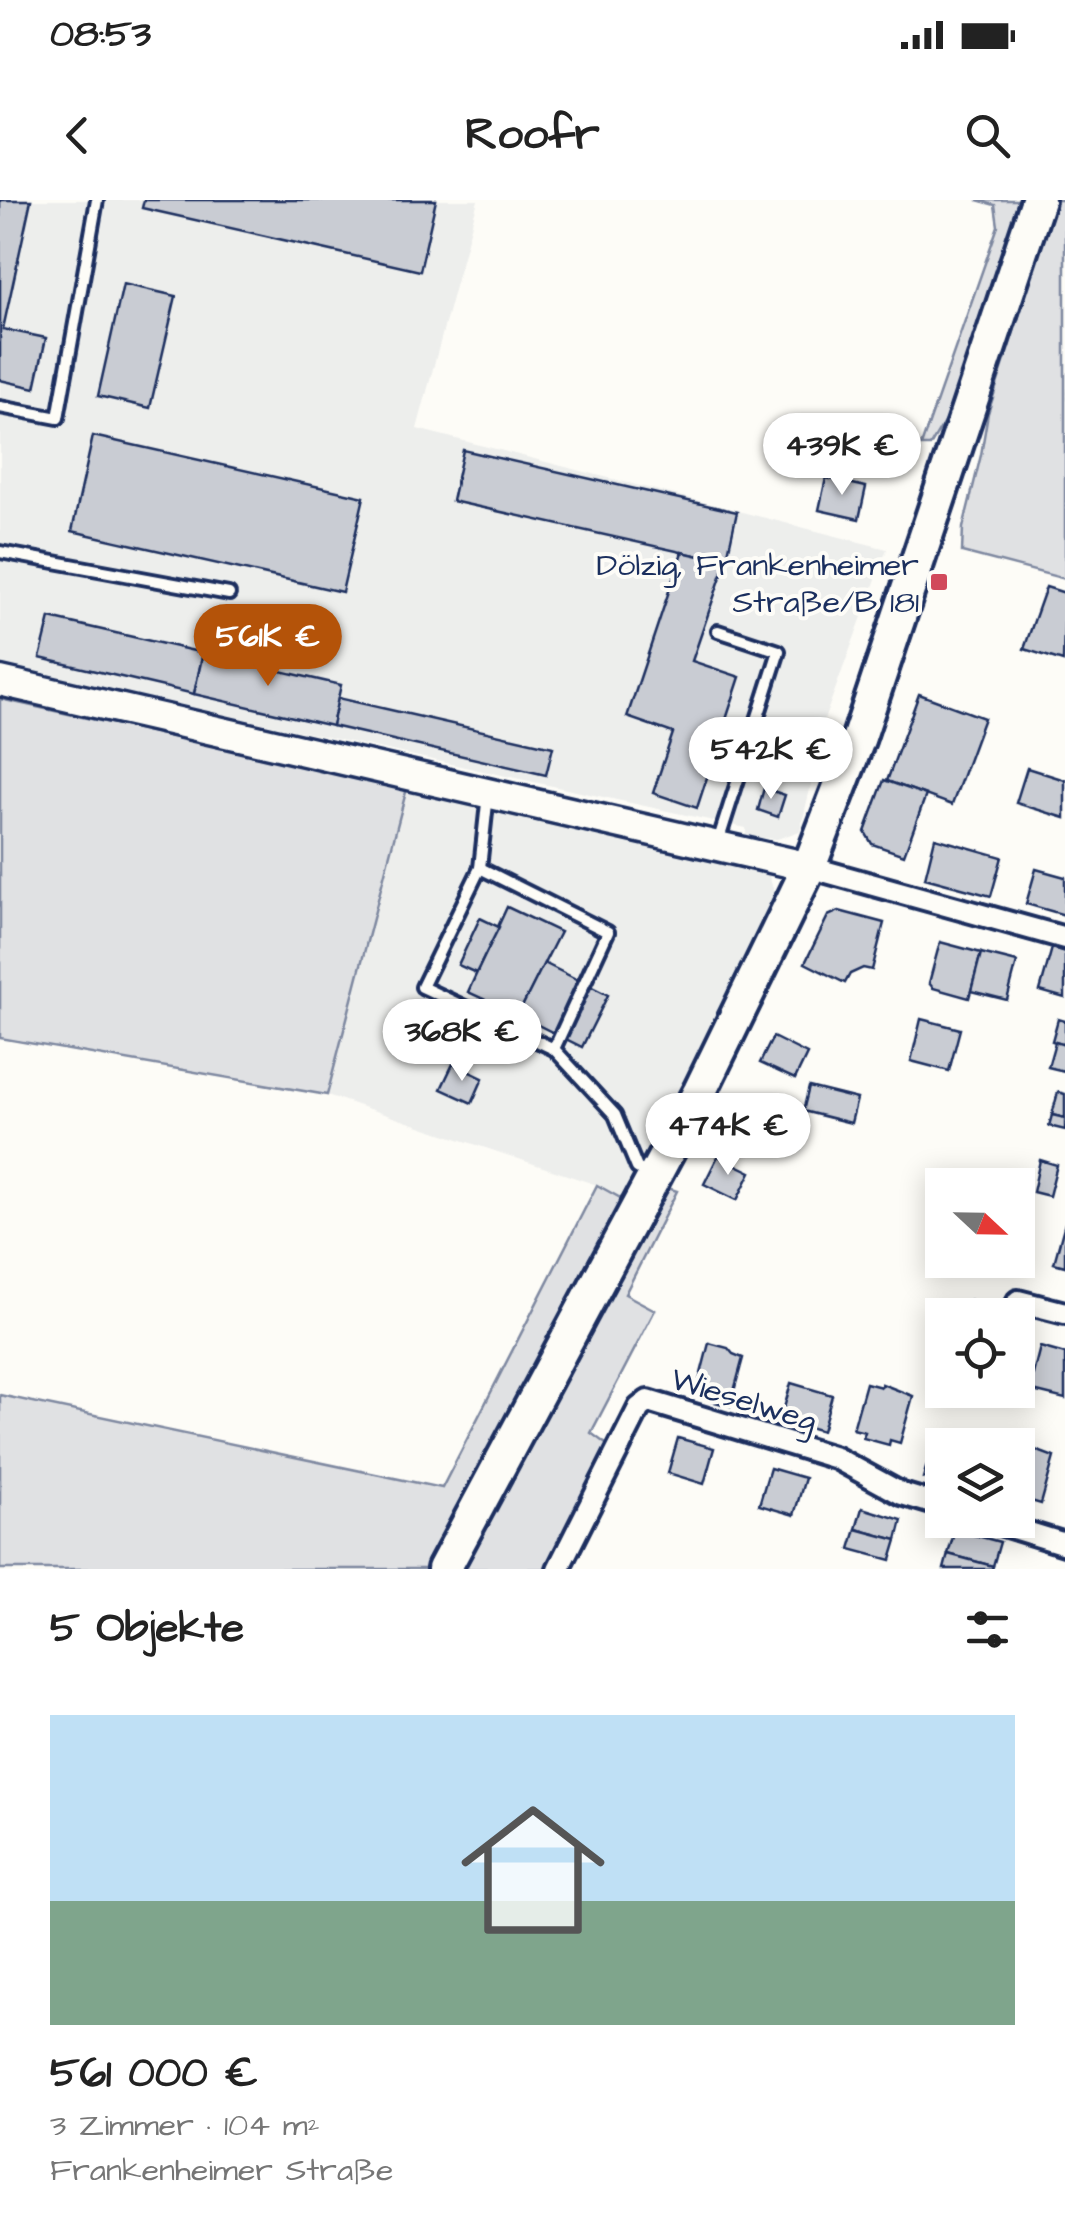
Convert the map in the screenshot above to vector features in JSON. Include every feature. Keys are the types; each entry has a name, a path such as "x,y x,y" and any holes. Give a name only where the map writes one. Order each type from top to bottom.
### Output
{"main road":[{"path":"444,1569 654,1179 809,867 871,702 1038,200"}],"street":[{"path":"0,681 809,867 1065,938"},
{"path":"1035,1305 1065,1313"},
{"name":"Wieselweg","path":"558,1569 638,1408 648,1401 836,1458 902,1494 925,1501"},
{"path":"1035,1535 1065,1544"}],"lane":[{"path":"0,407 58,418 98,200"},
{"path":"0,552 229,594"},
{"path":"716,847 779,652 718,632"},
{"path":"488,793 480,868 422,987 554,1049 615,1115 637,1168 654,1179"},
{"path":"480,868 608,932 554,1049"}],"shaded area":[{"path":"0,200 478,200 417,429 887,549 807,766 815,768 800,831 777,839 746,837 746,828 0,666"},
{"path":"977,200 1021,200 952,409 930,446 921,446 998,226 995,205"},
{"path":"1056,200 1065,200 1065,579 962,552 963,528 988,413"},
{"path":"0,699 407,788 327,1095 0,1038"},
{"path":"407,788 768,873 774,908 624,1200 597,1185 327,1095"},
{"path":"597,1185 624,1200 428,1569 0,1569 0,1395 442,1488"},
{"path":"668,1188 677,1191 625,1294 655,1310 591,1433 606,1444 609,1454 549,1569 462,1569"}],"building":[{"path":"0,200 31,200 3,329 46,338 35,388 0,380"},
{"path":"144,200 436,200 420,271 142,208"},
{"path":"123,284 176,296 150,408 98,396"},
{"path":"93,436 364,497 342,592 72,531"},
{"path":"463,450 737,512 726,562 452,501"},
{"path":"826,478 866,487 859,519 819,510"},
{"path":"682,552 726,562 692,661 740,677 697,808 653,793 673,733 627,717"},
{"path":"1046,587 1065,593 1063,661 1024,649"},
{"path":"50,618 203,653 194,694 40,658"},
{"path":"203,653 341,685 332,726 194,694"},
{"path":"919,694 984,718 952,805 887,781"},
{"path":"338,698 553,747 546,775 332,726"},
{"path":"1027,768 1065,780 1065,818 1016,803"},
{"path":"884,780 926,795 904,855 872,844 865,832"},
{"path":"764,788 785,795 778,817 758,810"},
{"path":"935,838 1002,857 991,896 925,878"},
{"path":"1036,869 1065,877 1065,915 1026,904"},
{"path":"507,907 560,932 518,1015 468,992"},
{"path":"839,911 884,923 872,970 863,968 850,974 845,983 805,963 828,916"},
{"path":"480,918 499,927 476,973 458,965"},
{"path":"940,942 981,953 969,998 933,988 929,983"},
{"path":"1052,948 1065,952 1065,998 1040,991"},
{"path":"981,953 1017,962 1007,1000 971,991"},
{"path":"544,963 608,995 582,1047 518,1015"},
{"path":"921,1019 960,1029 949,1071 911,1061"},
{"path":"1058,1019 1065,1021 1065,1045 1052,1041"},
{"path":"773,1037 807,1054 795,1079 760,1063"},
{"path":"1055,1042 1065,1045 1064,1071 1048,1067"},
{"path":"453,1064 483,1078 472,1103 441,1089"},
{"path":"809,1087 857,1099 851,1123 803,1111"},
{"path":"1058,1092 1065,1094 1065,1118 1052,1115"},
{"path":"743,1098 784,1118 769,1149 728,1129"},
{"path":"1052,1115 1065,1118 1065,1130 1049,1126"},
{"path":"718,1156 751,1172 737,1200 704,1184"},
{"path":"1040,1160 1057,1165 1049,1196 1035,1192"},
{"path":"1065,1223 1065,1266 1054,1263"},
{"path":"709,1343 728,1348 743,1358 730,1406 711,1401 708,1392 697,1389"},
{"path":"1040,1347 1065,1354 1065,1399 1035,1392"},
{"path":"791,1383 832,1395 822,1431 781,1419"},
{"path":"866,1383 881,1387 882,1384 913,1396 900,1443 890,1440 889,1445 863,1438 865,1432 853,1429"},
{"path":"678,1438 714,1448 704,1484 668,1473"},
{"path":"1035,1450 1054,1457 1041,1504 1035,1502"},
{"path":"770,1468 805,1478 794,1515 759,1505"},
{"path":"862,1508 902,1520 897,1540 856,1529"},
{"path":"856,1529 897,1540 891,1560 850,1549"},
{"path":"953,1538 1000,1542 993,1566 948,1554"},
{"path":"948,1554 993,1566 944,1569"}],"place":[{"name":"Dölzig, Frankenheimer Straße/B 181","path":"939,582"}]}
